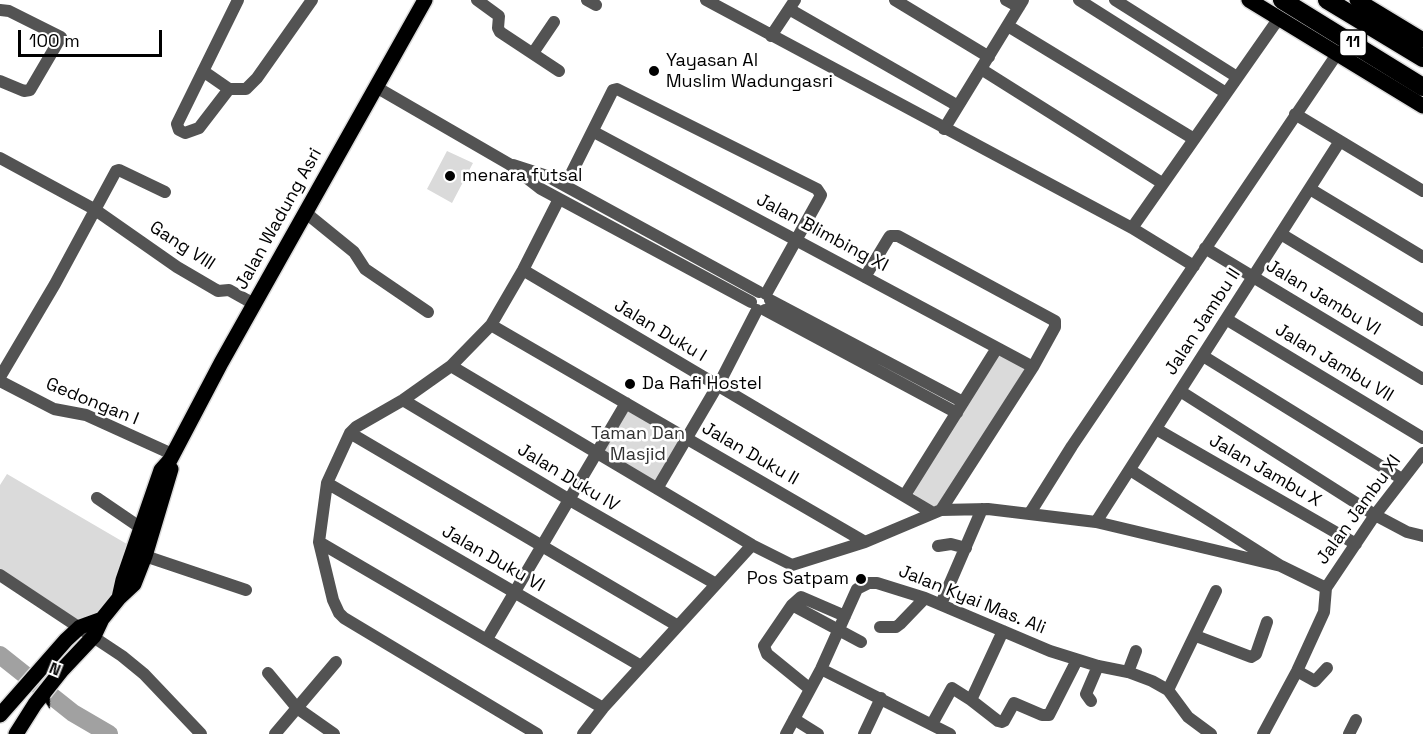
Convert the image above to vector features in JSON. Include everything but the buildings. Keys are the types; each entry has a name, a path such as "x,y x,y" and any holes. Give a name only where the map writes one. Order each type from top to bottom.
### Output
{"highway":[{"name":"11","path":"1282,0 1423,87"},
{"name":"11","path":"1327,0 1423,58"}],"main road":[{"name":"Jalan Wadung Asri","path":"119,598 161,470 171,457 425,0"},
{"path":"1249,0 1423,106"},
{"path":"1364,2 1423,40"},
{"name":"Jalan Wadung Asri","path":"17,731 62,670 94,636 102,619 134,584 146,556 171,473 171,457"},
{"path":"17,731 15,719 2,714 48,658 80,627 102,619"}],"street":[{"path":"229,89 199,128 185,133 179,130 177,124 238,0"},
{"path":"203,71 229,89 246,88 252,84 312,0"},
{"path":"477,0 499,16 500,32 560,71"},
{"path":"706,0 727,5 771,36 1132,228 1194,266"},
{"path":"895,0 989,57"},
{"path":"944,129 1021,4 1006,0"},
{"path":"1079,0 1226,93"},
{"path":"1115,0 1237,77"},
{"path":"771,36 792,5 958,106"},
{"path":"0,81 24,91 30,90 61,37 7,7"},
{"path":"1132,228 1279,18"},
{"path":"533,53 554,22"},
{"path":"1008,26 1194,139"},
{"path":"1030,513 1072,446 1337,54"},
{"path":"981,69 1162,183"},
{"path":"376,87 509,164 531,183 559,199 761,301 960,408"},
{"path":"565,186 613,90 617,89 817,189 820,195 717,386 658,487"},
{"path":"1295,114 1423,191"},
{"name":"Jalan Blimbing XI","path":"594,132 1032,367"},
{"name":"Jalan Jambu II","path":"1096,522 1340,141"},
{"name":"Gang VIII","path":"0,159 94,208 177,267 218,291 229,290 254,304"},
{"path":"509,164 546,176 565,186 761,301"},
{"path":"0,379 3,363 55,284 116,171 165,192"},
{"path":"1310,189 1423,257"},
{"path":"537,734 344,618 339,613 329,587 319,542 327,483 350,433 451,366 491,325 523,270 559,199"},
{"path":"306,213 354,252 365,269 428,312"},
{"path":"1281,234 1423,320"},
{"path":"866,277 888,239 894,235 1053,319 1055,327 1032,367 937,512"},
{"name":"Jalan Jambu VI","path":"1205,248 1423,379"},
{"name":"Jalan Duku I","path":"523,270 717,386 937,512"},
{"name":"Jalan Jambu VII","path":"1226,319 1423,438"},
{"name":"Jalan Duku II","path":"491,325 865,543"},
{"path":"905,495 997,348"},
{"path":"1203,356 1402,479"},
{"path":"451,366 792,566 865,543 937,512 989,510 1096,522 1281,566"},
{"name":"Gedongan I","path":"0,379 54,409 86,415 171,457"},
{"path":"1180,391 1375,515 1407,532 1423,536"},
{"name":"Jalan Duku IV","path":"403,400 716,584"},
{"path":"487,639 626,403"},
{"name":"Jalan Jambu X","path":"1156,429 1356,544"},
{"path":"350,433 542,544 678,627"},
{"name":"Jalan Jambu XI","path":"1326,588 1375,515 1423,453"},
{"path":"1130,470 1281,566 1326,588 1324,612 1298,671 1263,734"},
{"name":"Jalan Duku VI","path":"327,483 641,666"},
{"path":"97,498 141,528"},
{"path":"941,604 971,537 989,510"},
{"path":"938,546 971,537"},
{"path":"319,542 603,708"},
{"path":"583,734 603,708 753,544"},
{"path":"146,556 246,590"},
{"path":"0,575 94,636 144,674 201,734"},
{"name":"Jalan Kyai Mas. Ali","path":"786,734 821,669 857,589 869,583 877,583 941,604 1050,651 1098,666 1128,672 1152,681 1168,690 1188,717 1210,734"},
{"path":"1168,690 1216,591"},
{"path":"810,689 767,654 763,648 799,598 803,597 845,616"},
{"path":"880,627 898,626 925,598"},
{"path":"792,605 861,642"},
{"path":"1196,636 1251,657 1256,654 1267,622"},
{"path":"971,700 1003,631"},
{"path":"1128,672 1136,651"},
{"path":"932,724 952,688 1002,722 1014,703 1042,715 1049,715 1077,660"},
{"path":"275,734 336,662"},
{"path":"1091,701 1086,694 1098,666"},
{"path":"1298,671 1315,681 1327,668"},
{"path":"821,669 932,724 945,733"},
{"path":"268,673 297,708 334,734"},
{"path":"864,734 881,698"},
{"path":"794,719 818,734"},
{"path":"1349,734 1356,720"}],"green space":[{"name":"menara futsal","path":"447,151 473,163 452,203 427,189"},
{"path":"998,353 1027,368 937,509 922,502 911,491"},
{"name":"Taman Dan Masjid","path":"625,408 683,441 656,483 601,452"},
{"path":"7,474 132,547 121,581 101,615 82,623 0,571 0,485"}],"waterway":[{"path":"0,655 73,713 109,734"}],"place":[{"name":"Yayasan Al Muslim Wadungasri","path":"654,71"},
{"name":"menara futsal","path":"450,176"},
{"name":"Da Rafi Hostel","path":"630,384"},
{"name":"Pos Satpam","path":"861,579"}]}
